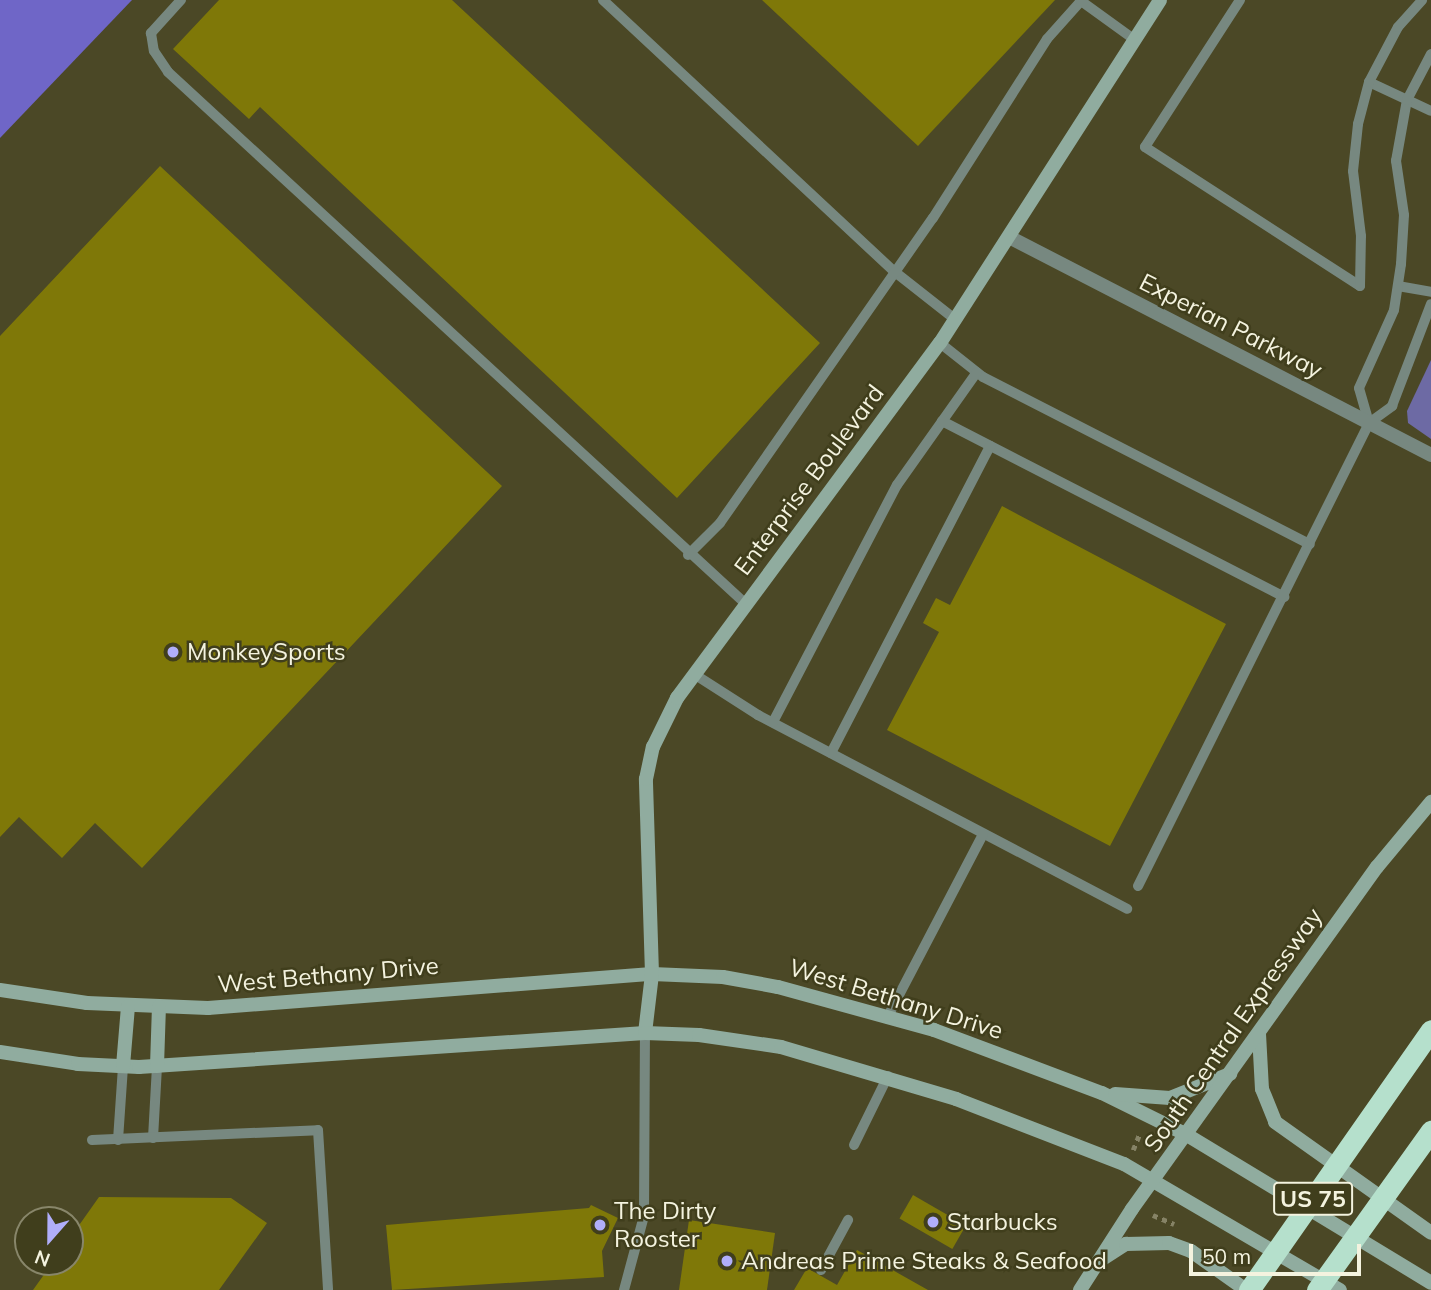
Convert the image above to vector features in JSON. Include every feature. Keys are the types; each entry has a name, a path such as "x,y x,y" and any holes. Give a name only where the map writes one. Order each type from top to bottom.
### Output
{"highway":[{"name":"US 75","path":"1248,1290 1431,1030"},
{"name":"US 75","path":"1317,1290 1431,1130"}],"main road":[{"name":"Enterprise Boulevard","path":"645,1033 652,974 646,779 653,747 694,674 956,320 1011,238 1160,0"},
{"name":"South Central Expressway","path":"1080,1290 1096,1263 1377,867 1431,802"},
{"name":"West Bethany Drive","path":"0,990 128,1006 208,1008 652,974 723,977 778,987 888,1016 1102,1093 1187,1135 1431,1283"},
{"path":"123,1066 128,1006"},
{"path":"156,1066 159,1007"},
{"path":"0,1052 123,1066 156,1066 645,1033 699,1035 781,1047 888,1076 1058,1136 1155,1179 1340,1290"},
{"path":"1259,1034 1262,1089 1275,1122 1431,1233"},
{"path":"1102,1093 1170,1098 1231,1073"},
{"path":"1096,1263 1126,1244 1169,1243 1191,1251 1248,1290"}],"street":[{"name":"Experian Parkway","path":"1011,238 1431,455"}],"lane":[{"path":"181,0 150,33 154,51 169,72 688,555 746,604"},
{"path":"603,0 895,272 956,320"},
{"path":"688,555 720,523 895,272 1047,39 1081,0 1135,40"},
{"path":"1240,0 1145,146 1360,286 1361,236 1353,171 1358,124 1369,82 1398,27 1422,0"},
{"path":"1369,423 1359,388 1394,310 1398,286 1404,215 1396,161 1407,100 1431,54"},
{"path":"1369,82 1431,111"},
{"path":"1398,286 1431,292"},
{"path":"1138,886 1369,423 1392,406 1431,304"},
{"path":"940,343 976,372 1310,544"},
{"path":"773,722 897,485 976,372"},
{"path":"942,421 1284,597"},
{"path":"831,753 990,446"},
{"path":"694,674 773,722 1127,909"},
{"path":"888,1016 983,834"},
{"path":"624,1290 644,1216 645,1033"},
{"path":"118,1140 123,1066"},
{"path":"153,1138 156,1066"},
{"path":"853,1144 888,1076"},
{"path":"92,1140 318,1130 328,1290"},
{"path":"821,1270 848,1220"}],"path":[{"path":"1133,1150 1139,1135"}],"shaded area":[{"path":"0,0 132,0 0,138"},
{"path":"1431,360 1431,439 1408,423 1407,411"}],"building":[{"path":"219,0 452,0 820,343 677,498 260,107 249,119 173,49"},
{"path":"762,0 1055,0 918,146"},
{"name":"MonkeySports","path":"160,166 502,486 142,868 95,823 62,858 19,817 0,837 0,336"},
{"path":"1002,506 1226,624 1110,846 887,730 939,632 923,623 936,598 950,605"},
{"name":"Starbucks","path":"913,1195 966,1226 952,1249 900,1218"},
{"path":"99,1197 231,1198 267,1223 219,1290 33,1290 43,1276 84,1276 84,1218"},
{"path":"591,1205 618,1218 602,1251 604,1277 392,1290 386,1225 589,1208"},
{"name":"Andreas Prime Steaks & Seafood","path":"689,1220 775,1233 767,1290 679,1290"},
{"path":"857,1250 928,1290 794,1290 807,1268 837,1285"}],"place":[{"name":"MonkeySports","path":"173,652"},
{"name":"Starbucks","path":"933,1222"},
{"name":"The Dirty Rooster","path":"600,1225"},
{"name":"Andreas Prime Steaks & Seafood","path":"727,1261"}]}
